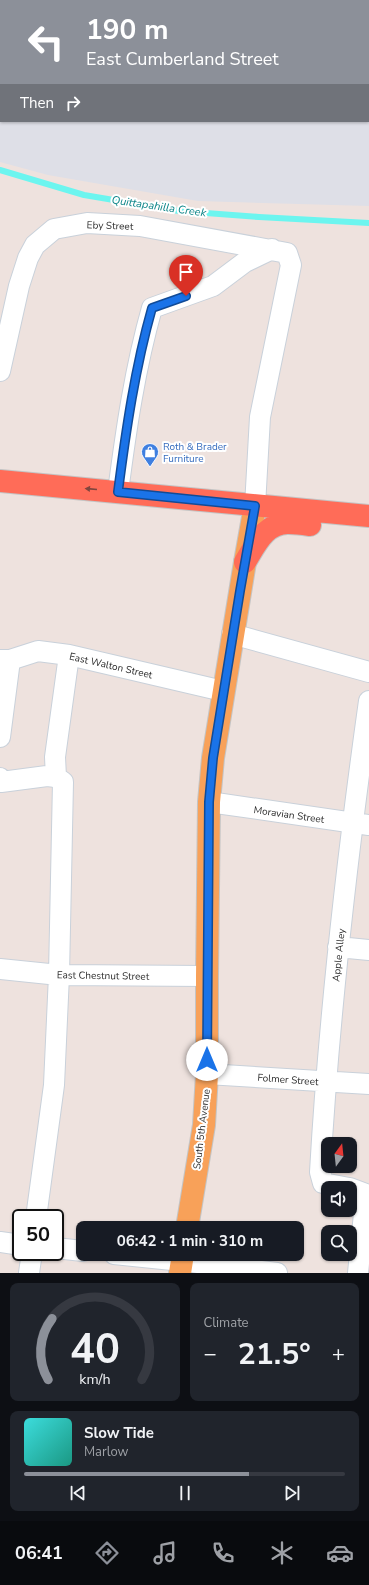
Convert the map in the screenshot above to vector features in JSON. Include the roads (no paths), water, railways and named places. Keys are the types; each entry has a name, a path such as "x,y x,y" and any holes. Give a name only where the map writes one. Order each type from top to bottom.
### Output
{"highway":[{"path":"0,481 369,516"},
{"path":"244,562 260,537 272,527 287,522 369,530"}],"main road":[{"name":"South 5th Avenue","path":"188,1221 204,1124 208,1074 207,976 209,802 213,758 244,562 255,506"}],"street":[{"name":"Eby Street","path":"0,371 19,286 28,258 35,245 54,229 87,222 140,226 287,253 291,265 260,417 255,506"},
{"path":"118,492 124,446 142,342 152,308 213,286 245,262 272,250"},
{"path":"232,634 369,672"},
{"name":"East Walton Street","path":"5,660 38,651 69,655 223,691"},
{"path":"56,777 55,757 69,655"},
{"path":"0,737 5,660"},
{"name":"Apple Alley","path":"322,1181 320,1172 325,1081 338,947 361,824 369,701"},
{"path":"0,781 47,776 56,777 63,782 59,975 54,1085 37,1209"},
{"name":"Moravian Street","path":"209,802 361,824"},
{"path":"338,947 369,950"},
{"name":"East Chestnut Street","path":"0,968 59,975 207,976"},
{"name":"Folmer Street","path":"208,1074 369,1084"},
{"name":"Apple Alley","path":"357,1191 366,1194 358,1273"},
{"path":"0,1242 12,1244"},
{"path":"64,1249 76,1250"},
{"path":"29,1273 31,1261"},
{"path":"166,1261 277,1273"}],"waterway":[{"name":"Quittapahilla Creek","path":"0,170 84,195 179,211 369,223"}],"place":[{"name":"Roth & Brader Furniture","path":"150,467"}]}
